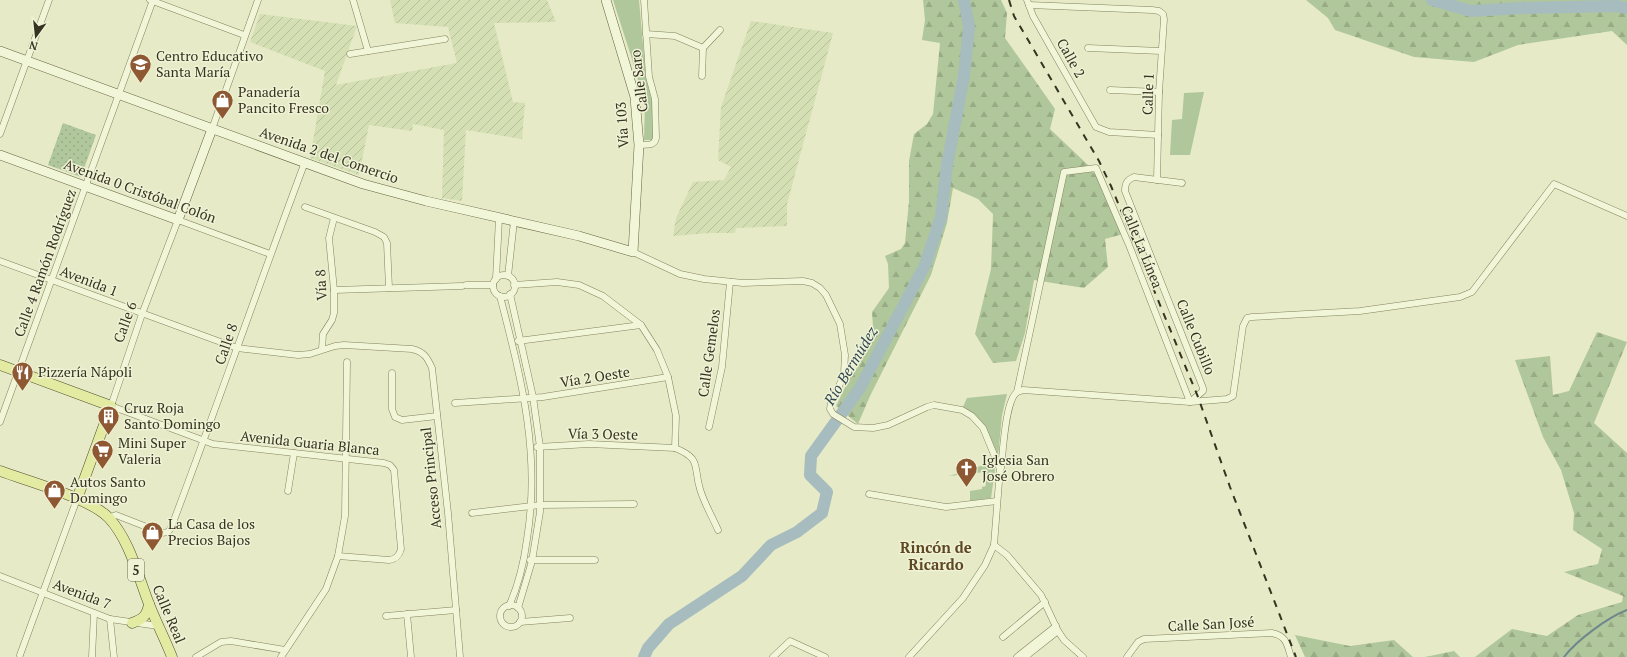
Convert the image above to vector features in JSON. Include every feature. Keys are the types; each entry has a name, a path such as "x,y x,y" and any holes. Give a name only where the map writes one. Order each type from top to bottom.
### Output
{"main road":[{"name":"Vía 103","path":"606,0 635,97 639,144 633,252"},
{"name":"Avenida 2 del Comercio","path":"0,51 363,184 394,193 578,236 633,252"},
{"name":"Calle 6","path":"178,220 212,129"},
{"name":"Avenida 0 Cristóbal Colón","path":"0,155 178,220"},
{"path":"0,365 110,406"},
{"name":"Calle 6","path":"77,499 110,406"},
{"name":"5","path":"0,471 77,499 108,518"},
{"name":"Calle Real","path":"108,518 119,533 131,556 149,604 172,657"},
{"path":"132,623 145,617 148,612 149,604"}],"street":[{"path":"0,134 49,0"},
{"path":"151,0 244,34"},
{"name":"Calle 4 Ramón Rodríguez","path":"0,422 119,95 151,0"},
{"name":"Calle 6","path":"212,129 244,34 258,0"},
{"path":"353,0 368,51"},
{"name":"Calle Saro","path":"639,144 653,144 656,138 655,100 649,77 644,0"},
{"path":"1028,3 1103,8 1103,0"},
{"name":"Calle 2","path":"1028,3 1033,16 1096,127 1109,132 1158,134"},
{"name":"Calle 1","path":"1103,8 1159,11 1163,14 1157,180"},
{"path":"702,76 703,48 720,30"},
{"path":"646,34 675,36 703,48"},
{"path":"350,54 445,39"},
{"path":"1088,48 1161,51"},
{"path":"1110,90 1159,92"},
{"name":"Calle 8","path":"108,518 116,515 162,533 168,532 171,528 204,441 270,254 305,162"},
{"name":"Calle La Línea","path":"1017,392 1064,172 1096,168 1129,245 1190,402"},
{"name":"Calle Cubillo","path":"1182,183 1134,177 1128,180 1125,185 1125,191 1203,388 1201,395 1190,402"},
{"path":"909,657 963,598 985,566 994,544 1000,469 1007,415 1013,397 1017,392 1028,389 1105,397 1190,402 1227,399 1233,396 1243,326 1247,318 1360,311 1460,296 1472,292 1554,184 1627,216"},
{"path":"305,207 384,236 387,243 389,288"},
{"name":"Vía 8","path":"322,349 323,334 330,324 333,316 334,290 329,238 334,218"},
{"path":"499,218 494,282 495,292 500,296 511,341 524,398 532,448 532,506 524,559 515,592 509,606 501,612 502,622 511,627 520,622 570,618"},
{"name":"Calle 6","path":"110,406 142,314 178,220"},
{"name":"Avenida 0 Cristóbal Colón","path":"178,220 270,254"},
{"path":"508,276 514,220"},
{"path":"633,252 680,274 704,279 744,283 803,281 812,283 820,288 826,295 840,324 845,356 844,374 840,386 831,402 830,409 833,414 854,427 873,428 888,425 934,405 962,410 972,416 983,428 1000,469"},
{"name":"Avenida 1","path":"0,261 237,348 298,355 310,354 322,349"},
{"path":"334,290 464,286 494,282 502,276 508,276 513,281 513,292 507,296 500,296"},
{"path":"514,285 557,282 579,285 603,296 641,325 657,350 668,377 676,416 674,448 689,455 694,461 700,489 718,530"},
{"name":"Calle Gemelos","path":"709,427 722,367 730,282"},
{"path":"510,294 533,397 540,447 540,505 532,561 518,608"},
{"path":"511,341 641,325"},
{"name":"Acceso Principal","path":"322,349 344,345 412,349 425,354 432,368 448,513 460,657"},
{"path":"281,657 326,589 338,556 345,516 347,459 347,362"},
{"path":"392,373 392,409 395,418 402,420 437,416"},
{"name":"Vía 2 Oeste","path":"455,403 533,397 668,377"},
{"name":"Avenida Guaria Blanca","path":"110,406 213,444 384,463 390,465 394,470 401,549 399,554 396,559 389,560 338,556"},
{"name":"Vía 3 Oeste","path":"532,448 589,444 674,448"},
{"path":"288,492 294,453"},
{"path":"869,494 946,507 997,501"},
{"name":"Calle 6","path":"20,655 77,499"},
{"path":"472,513 540,505 634,504"},
{"path":"994,544 1007,555 1041,595 1057,629 1064,640 1083,657"},
{"path":"524,559 532,561 595,560"},
{"name":"Avenida 7","path":"0,576 110,619 158,626"},
{"path":"1002,637 1045,602"},
{"path":"509,606 515,606 518,608 522,615 520,622"},
{"path":"386,616 456,610"},
{"path":"92,657 94,613"},
{"path":"407,614 411,657"},
{"path":"110,619 114,657"},
{"path":"1017,657 1057,629"},
{"path":"1025,657 1057,629"},
{"name":"Calle San José","path":"1127,657 1138,642 1144,639 1272,633 1282,636 1291,657"},
{"path":"196,657 221,642 231,641 285,650"},
{"path":"774,657 790,641 825,657"}],"green space":[{"path":"390,0 547,0 556,22 494,23 513,102 525,103 522,139 466,130 462,201 442,198 444,130 413,124 412,131 369,125 359,175 310,158 325,71 250,42 260,14 357,26 336,85 457,63 448,27 395,23"},
{"path":"613,0 639,0 646,79 653,106 653,140 644,140 645,104"},
{"path":"923,0 1001,0 1007,13 1005,38 1055,109 1050,129 1088,165 1100,182 1123,234 1105,239 1108,267 1084,288 1034,280 1025,333 1016,361 993,363 975,334 991,269 993,214 978,199 953,188 947,223 931,275 870,396 858,424 836,406 849,379 857,368 860,345 873,327 872,312 889,288 888,264 885,256 901,249 905,243 909,201 909,161 914,134 927,124 933,114 940,43 922,40 925,20"},
{"path":"1306,0 1627,0 1627,45 1612,31 1518,45 1474,62 1414,57 1335,30 1328,18"},
{"path":"751,21 833,33 787,204 787,226 736,228 735,233 709,233 673,236 676,218 693,182 724,180 731,167 718,160 721,107"},
{"path":"1204,92 1190,155 1170,155 1172,120 1182,119 1184,93"},
{"path":"63,123 96,135 81,177 48,165"},
{"path":"1597,332 1627,342 1594,423 1627,453 1627,657 1475,657 1512,629 1547,636 1578,615 1622,602 1623,596 1564,572 1598,564 1602,549 1573,530 1574,513 1561,470 1543,437 1515,360 1550,356 1553,395 1569,391"},
{"path":"1007,394 1002,415 998,457 985,429 962,409 967,398"},
{"path":"993,462 995,470 991,498 970,501 970,491 982,489 982,487 986,486 984,472 949,476"},
{"path":"1295,635 1350,646 1394,640 1413,657 1305,657"},
{"path":"1454,651 1460,657 1425,657"}],"waterway":[{"name":"Río Bermúdez","path":"644,657 648,648 669,624 742,576 771,545 797,532 822,513 827,492 810,475 811,456 860,388 925,265 941,217 947,165 964,76 969,27 964,0"},
{"name":"Río Bermúdez","path":"1432,0 1471,11 1521,8 1617,6 1627,8"},
{"path":"1564,657 1593,630 1611,618 1627,610"}],"railway":[{"path":"1009,0 1014,16 1099,161 1111,186 1198,397 1230,487 1296,657"}],"place":[{"name":"Centro Educativo Santa María","path":"141,84"},
{"name":"Panadería Pancito Fresco","path":"222,120"},
{"name":"Pizzería Nápoli","path":"23,392"},
{"name":"Cruz Roja Santo Domingo","path":"109,436"},
{"name":"Mini Super Valeria","path":"102,470"},
{"name":"Iglesia San José Obrero","path":"966,488"},
{"name":"Autos Santo Domingo","path":"54,510"},
{"name":"La Casa de los Precios Bajos","path":"153,552"}],"district":[{"name":"Rincón de Ricardo","path":"936,556"}]}
